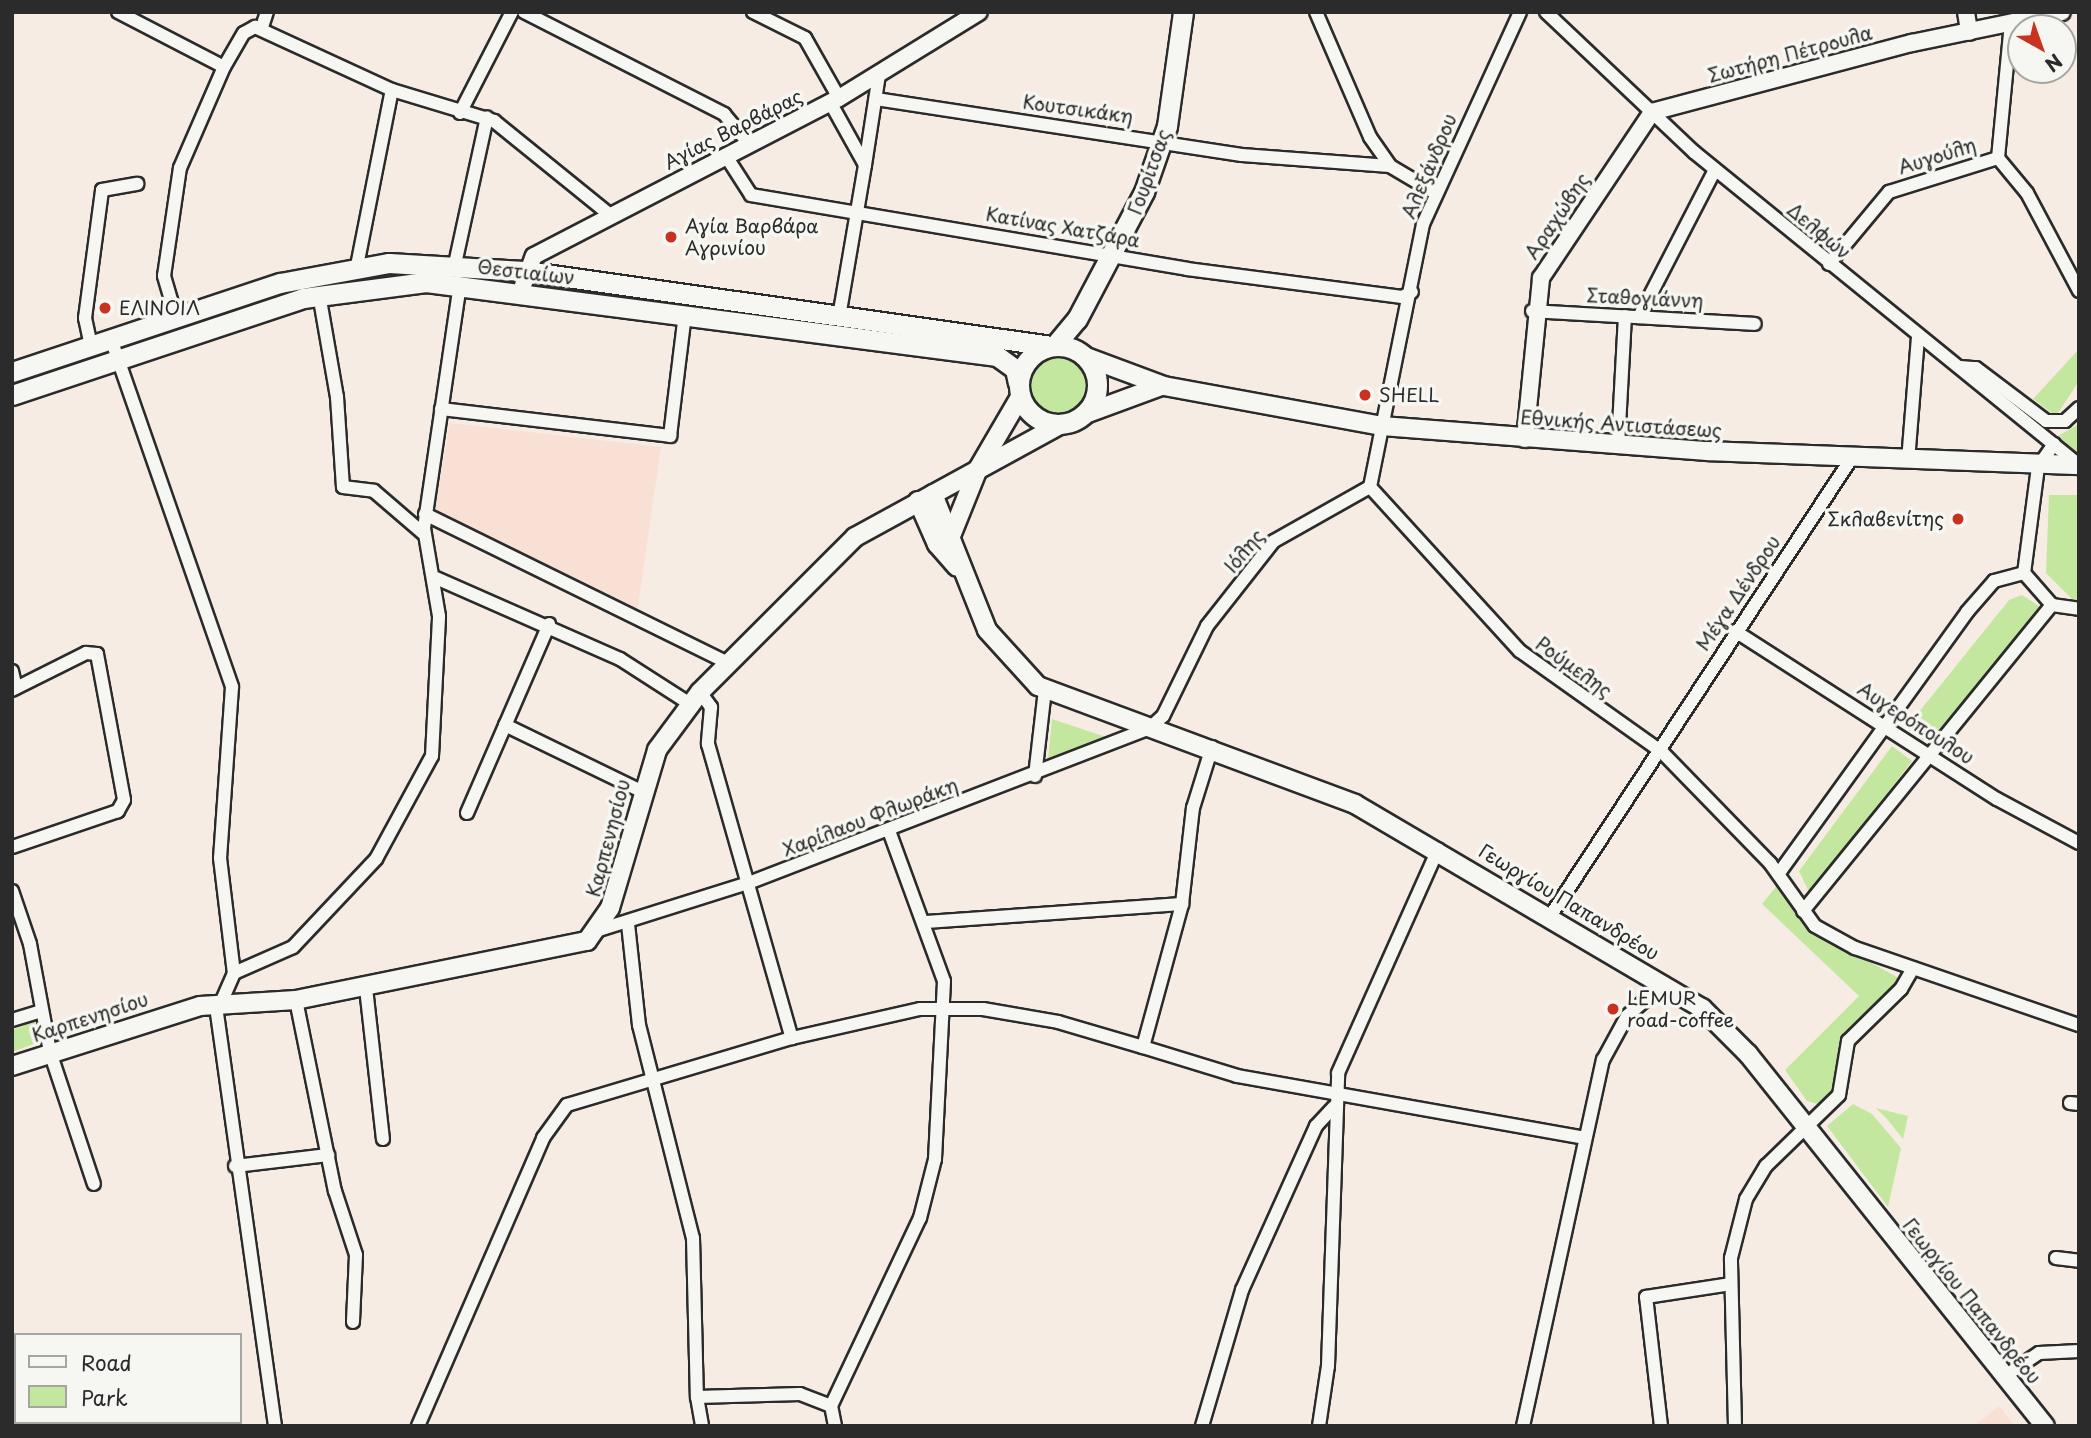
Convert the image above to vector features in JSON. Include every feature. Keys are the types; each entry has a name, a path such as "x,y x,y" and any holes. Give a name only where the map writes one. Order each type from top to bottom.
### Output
{"main road":[{"name":"Γουρίτσας","path":"1053,346 1077,319 1115,254 1163,141 1183,12"},
{"name":"Θεστιαίων","path":"12,372 176,317 357,266 455,264 524,271 1053,346"},
{"name":"Θεστιαίων","path":"12,395 319,294 460,284 997,355 1014,369 1019,390"},
{"name":"Γουρίτσας","path":"1077,319 1081,353"},
{"path":"951,536 978,469 1019,390 1028,359 1053,346 1081,353 1097,392 1085,414 1061,424 1035,418 1019,390"},
{"name":"Εθνικής Αντιστάσεως","path":"1081,353 1164,386 1381,426 1525,439 1851,459 2038,467 2079,465"},
{"name":"Εθνικής Αντιστάσεως","path":"1085,414 1164,386"},
{"name":"Καρπενησίου","path":"12,1066 50,1052 218,1004 296,1000 366,988 565,949 599,930 615,897 641,791 657,750 695,698 837,551 925,498 1061,424"},
{"path":"925,498 951,536 963,574"},
{"path":"925,498 937,544 963,574"},
{"name":"Γεωργίου Παπανδρέου","path":"963,574 1000,651 1045,690 1212,747 1355,804 1438,849 1665,983 1724,1029 2045,1426"}],"street":[{"path":"118,12 224,67"},
{"path":"262,27 267,12"},
{"path":"460,113 512,12"},
{"path":"524,12 724,114 749,144"},
{"path":"753,12 804,38 865,165"},
{"name":"Αγίας Βαρβάρας","path":"524,271 534,256 834,100 879,75 978,12"},
{"path":"1316,12 1370,137 1390,166"},
{"name":"Αλεξάνδρου","path":"1381,426 1434,192 1520,12"},
{"name":"Δελφών","path":"1546,12 1715,170 2079,465"},
{"path":"1966,12 1969,32"},
{"name":"Σωτήρη Πέτρουλα","path":"1651,113 2007,24"},
{"path":"176,317 164,276 180,168 224,67 244,33 262,27 392,90 460,113 487,117 524,139 610,215"},
{"name":"Αυγούλη","path":"1829,264 1889,192 1998,158 2007,65"},
{"path":"839,317 879,75"},
{"path":"357,266 392,90"},
{"name":"Κουτσικάκη","path":"876,99 1163,141 1242,156 1390,166 1434,192"},
{"name":"Αραχώβης","path":"1525,439 1532,311 1541,278 1651,113"},
{"path":"455,264 487,117"},
{"name":"Κατίνας Χατζάρα","path":"726,156 751,195 1402,298 1412,292"},
{"path":"1998,158 2027,193 2079,291"},
{"path":"1639,317 1715,170"},
{"path":"91,346 85,318 102,190 137,184"},
{"path":"521,290 524,271"},
{"path":"234,974 300,941 382,851 409,807 436,732 436,578 424,534 425,514 460,284"},
{"path":"319,294 338,397 344,487 374,491 424,534"},
{"name":"Σταθογιάννη","path":"1532,311 1755,324"},
{"path":"441,409 670,436 685,313"},
{"path":"1618,445 1625,316"},
{"path":"1908,461 1918,335"},
{"path":"111,339 232,687 220,858 234,974 218,1004 216,1033 275,1426"},
{"path":"1960,367 1976,368 2046,421 2065,421 2079,408"},
{"path":"1370,487 1381,426"},
{"path":"2054,444 2038,467 2024,573 2052,605 2079,609"},
{"name":"Μέγα Δένδρου","path":"1551,915 1662,752 1735,631 1851,459"},
{"name":"Ιόλης","path":"1150,728 1163,716 1207,626 1274,541 1370,487"},
{"name":"Ρούμελης","path":"1370,487 1520,652 1662,752 1774,868 1803,911 1839,941 2079,1026"},
{"path":"425,514 728,663"},
{"path":"1774,868 1994,581 2024,573"},
{"path":"436,578 549,624 711,706 708,744 751,882 792,1038"},
{"path":"1803,911 1927,751 2052,605"},
{"path":"467,813 549,624"},
{"name":"Αυγερόπουλου","path":"1735,631 2079,844"},
{"path":"12,671 14,689 86,653 97,654 124,800 118,811 12,847"},
{"path":"1035,776 1045,690"},
{"path":"505,725 641,791"},
{"name":"Χαρίλαου Φλωράκη","path":"599,930 628,924 751,882 1035,776 1150,728"},
{"path":"1143,1047 1182,904 1193,808 1212,747"},
{"path":"835,1426 831,1406 932,1182 947,1006 925,922 889,831"},
{"path":"1319,1426 1328,1366 1334,1101 1348,1043 1438,849"},
{"path":"12,891 30,944 50,1052 94,1184"},
{"path":"925,922 1182,904"},
{"path":"628,924 639,1025 693,1238 697,1397 702,1426"},
{"path":"1735,1426 1731,1284 1734,1232 1746,1199 1803,1125 1839,1095 1848,1041 1901,989 1913,968"},
{"path":"1523,1426 1584,1138 1615,1033 1665,983"},
{"path":"366,988 383,1139"},
{"path":"296,1000 328,1155 356,1255 354,1322"},
{"path":"418,1426 554,1119 587,1097 792,1038 947,1006 1058,1022 1237,1076 1334,1101 1584,1138"},
{"path":"12,1020 41,1010"},
{"path":"1202,1426 1242,1290 1316,1126 1334,1101"},
{"path":"234,1166 328,1155"},
{"path":"2056,1258 2079,1261"},
{"path":"1661,1426 1646,1297 1731,1284"},
{"path":"2005,1376 2039,1353 2079,1351"},
{"path":"697,1397 800,1394 831,1406"}],"shaded area":[{"path":"450,423 661,447 637,613 434,514"},
{"path":"1999,1406 2015,1426 1974,1426"}],"green space":[{"path":"2079,349 2079,381 2056,416 2033,399"},
{"path":"1058,352 1071,355 1081,362 1088,372 1091,385 1088,398 1081,408 1071,415 1058,418 1045,415 1035,408 1028,398 1025,385 1028,372 1035,362 1045,355"},
{"path":"2079,424 2079,454 2058,436"},
{"path":"2049,495 2079,495 2079,606 2046,573"},
{"path":"2022,595 2039,606 2037,621 1928,743 1906,728 2009,600"},
{"path":"1052,719 1106,737 1106,738 1048,760"},
{"path":"1892,746 1912,761 1810,894 1799,871"},
{"path":"1778,884 1812,930 1897,977 1897,989 1842,1039 1837,1084 1821,1105 1807,1101 1785,1070 1859,996 1762,904"},
{"path":"35,1021 39,1042 12,1052 12,1030"},
{"path":"1853,1104 1872,1114 1901,1148 1888,1207 1827,1126"},
{"path":"1876,1108 1908,1116 1903,1139 1887,1119"}],"place":[{"name":"Αγία Βαρβάρα Αγρινίου","path":"671,237"},
{"name":"ΕΛΙΝΟΙΛ","path":"105,308"},
{"name":"SHELL","path":"1365,395"},
{"name":"Σκλαβενίτης","path":"1958,519"},
{"name":"LEMUR road-coffee","path":"1613,1009"}]}
